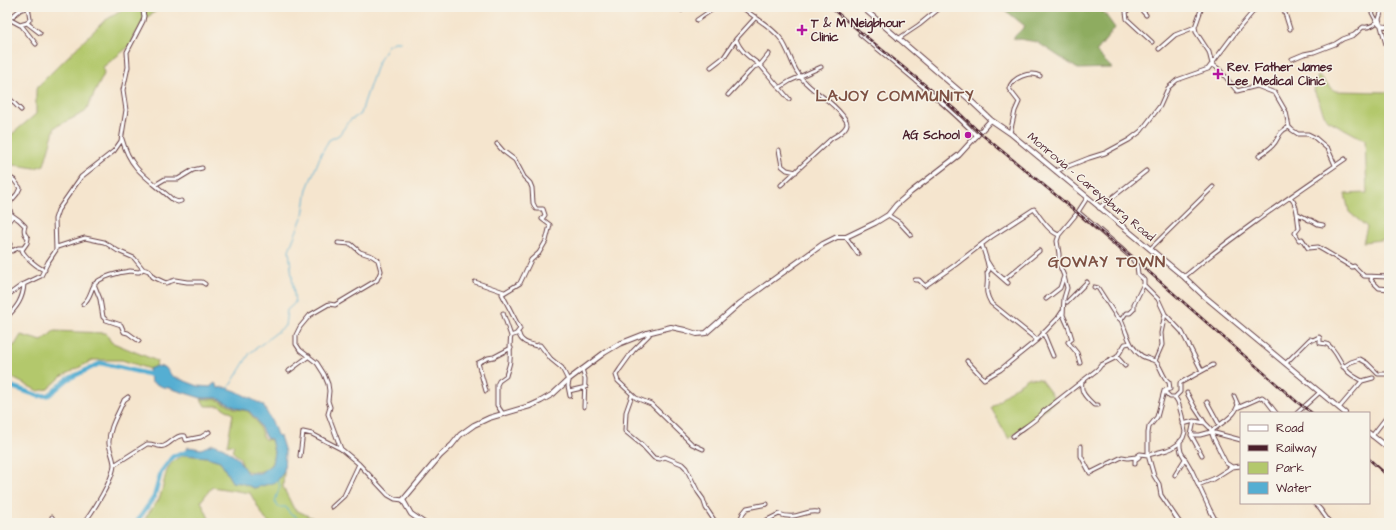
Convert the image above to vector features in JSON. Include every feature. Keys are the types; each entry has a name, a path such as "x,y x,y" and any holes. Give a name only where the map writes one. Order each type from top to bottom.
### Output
{"main road":[{"name":"Monrovia - Careysburg Road","path":"862,7 970,100 991,120 1010,133 1184,277 1204,296 1344,412"},
{"path":"424,523 411,514 403,500 427,470 460,435 479,422 530,406 541,401 553,394 582,369 619,344 647,333 670,327 697,334 706,333 739,304 823,244 837,237 846,237 875,224 888,216 896,205 906,196 956,158 978,136 991,120"},
{"path":"1371,434 1389,449"}],"street":[{"path":"21,25 27,23 30,19 28,7 20,10 8,19 21,25 36,44"},
{"path":"142,7 144,16 143,21 127,52 128,67 123,90 126,110 122,141 130,160 140,172 173,200 178,202 181,201"},
{"path":"697,20 716,7"},
{"path":"742,7 780,38 800,77 805,83 836,106 847,124 840,133 832,138 781,185"},
{"path":"898,39 919,25 941,7"},
{"path":"1131,7 1126,12 1127,19 1152,42"},
{"path":"1139,7 1146,15"},
{"path":"1202,7 1195,26 1196,32 1209,52 1212,64 1220,70 1237,91 1256,86 1275,93 1286,112 1289,127 1296,133 1311,135 1318,140 1330,152 1335,165"},
{"path":"1251,7 1253,11"},
{"path":"1056,172 1089,158 1106,153 1136,135 1146,126 1160,106 1168,88 1177,80 1208,69 1234,33 1257,7"},
{"path":"1283,7 1290,28"},
{"path":"1369,7 1379,22 1389,55"},
{"path":"1292,59 1335,44 1354,35 1363,27 1368,28 1379,22 1383,7"},
{"path":"710,67 724,57 736,39 756,17"},
{"path":"1379,22 1386,27 1389,26"},
{"path":"27,23 40,34"},
{"path":"1159,49 1175,35 1195,26"},
{"path":"860,34 956,113 978,136"},
{"path":"736,39 738,45 749,58 760,65 789,99"},
{"path":"728,95 754,67 760,65 769,54"},
{"path":"779,88 821,67"},
{"path":"1010,133 1015,111 1019,102 1010,92 1009,88 1014,81 1027,74 1035,74 1040,76"},
{"path":"7,92 9,98 21,110"},
{"path":"1259,156 1274,145 1278,135 1289,127"},
{"path":"7,294 41,276 48,262 55,253 55,219 58,210 80,178 117,148 122,136"},
{"path":"475,282 504,292 520,283 531,260 539,253 546,241 550,224 542,219 545,214 543,209 536,209 533,203 532,188 530,183 524,177 515,160 503,151 497,144"},
{"path":"779,150 782,166 787,170 796,172"},
{"path":"1184,277 1216,251 1290,196 1345,159"},
{"path":"155,185 163,180 178,179 193,170 202,168"},
{"path":"1099,208 1146,171"},
{"path":"7,176 14,180 20,188 9,203 9,209 12,215 25,226 23,229 28,241 23,248 23,252 25,256 36,263 41,269 45,270"},
{"path":"1150,249 1213,187"},
{"path":"1290,196 1295,203 1298,214 1299,228 1295,233 1299,240 1302,239 1308,248 1318,247 1352,267 1354,266 1362,275 1372,277 1389,277"},
{"path":"1080,363 1077,353 1068,342 1072,339 1068,326 1063,317 1067,288 1064,276 1058,264 1059,254 1057,241 1087,198"},
{"path":"915,280 919,280 925,286 991,237 1034,209 1049,228 1056,234 1060,235"},
{"path":"1078,212 1131,257 1137,266 1138,274 1144,280 1144,285 1134,304 1134,309 1126,313 1121,320"},
{"path":"1298,214 1322,225"},
{"path":"7,223 12,218 12,215"},
{"path":"888,216 899,222 911,235"},
{"path":"846,237 858,254"},
{"path":"56,247 85,238 99,240 134,258 143,269 149,271 155,279 166,283 175,280 202,282 206,284"},
{"path":"7,243 10,244 9,247 12,251 18,248 23,248"},
{"path":"338,243 352,244 360,252 372,256 378,260 381,271 377,280 336,305 329,304 310,315 305,320 296,335 296,344 300,350 317,363 328,384 330,407 328,414 341,449"},
{"path":"982,245 989,270 987,273 988,284 986,295 991,303 1037,340"},
{"path":"1005,279 1039,251"},
{"path":"987,261 992,268 1008,283"},
{"path":"83,304 89,298 94,284 98,281 128,271 139,272 143,269"},
{"path":"1046,299 1060,288 1064,276"},
{"path":"1372,277 1371,280 1378,287 1389,289"},
{"path":"1067,302 1087,282"},
{"path":"7,317 18,305 24,292 24,284"},
{"path":"94,284 100,299 103,317 106,320 121,325 124,332 128,333 139,341"},
{"path":"1144,285 1158,299 1165,314 1182,332 1202,371"},
{"path":"1094,287 1098,288 1116,316 1121,320 1130,343 1136,352 1145,358 1155,361 1166,380 1170,382 1170,389 1164,391"},
{"path":"504,292 502,294 520,329 516,334 511,336"},
{"path":"967,361 984,379 1000,370 1037,340 1058,318 1063,310"},
{"path":"502,414 497,405 497,385 499,380 506,376 510,362 511,348 511,336 503,313"},
{"path":"1155,361 1162,346 1161,333 1165,314"},
{"path":"1043,332 1053,356"},
{"path":"647,333 649,335 633,351 616,376 620,384 632,395 651,404 664,418 670,421 682,436 692,444 703,449"},
{"path":"516,334 519,334 520,338 527,343 537,346 540,345 551,359 562,368 570,379 568,382 570,396"},
{"path":"1286,363 1310,339 1312,338 1313,340 1319,337 1320,343 1327,344 1336,353 1343,367 1350,374 1362,381"},
{"path":"1013,436 1041,416 1043,412 1098,369 1101,365 1117,357 1125,344 1130,343"},
{"path":"486,391 478,363 511,348"},
{"path":"289,371 309,356"},
{"path":"1117,357 1124,366"},
{"path":"1343,367 1360,359 1367,363 1378,374 1389,374"},
{"path":"1175,397 1180,392 1180,383 1213,365"},
{"path":"582,369 586,388 584,407"},
{"path":"1339,408 1362,381 1373,378"},
{"path":"1082,381 1082,392 1094,405 1098,405"},
{"path":"569,391 586,388"},
{"path":"1164,391 1170,397 1175,397"},
{"path":"1164,391 1157,417 1149,427 1148,455 1153,474 1159,484 1161,496 1180,523"},
{"path":"1187,392 1195,408 1210,428 1226,463 1232,467"},
{"path":"1298,412 1320,392"},
{"path":"632,395 626,412 625,431 642,445 654,458 660,459 665,457 682,464 686,468 708,511 716,523"},
{"path":"1234,396 1238,405 1237,408"},
{"path":"114,465 109,443 110,430 124,400 128,397"},
{"path":"1081,446 1081,456 1087,470 1090,473 1122,457 1136,457 1140,454 1148,455 1172,448 1183,438 1185,432 1178,402 1175,397"},
{"path":"1191,435 1200,435 1211,432 1219,424 1225,421 1237,408 1262,397 1275,412"},
{"path":"1207,402 1219,424"},
{"path":"1371,434 1389,414"},
{"path":"1183,424 1194,422 1205,423"},
{"path":"1194,422 1191,435 1202,455"},
{"path":"84,523 98,502 114,465 147,444 160,447 179,436 185,436 186,440 201,437 209,432"},
{"path":"300,456 303,432 312,434 341,449 359,464 388,495 395,499 403,500"},
{"path":"1211,432 1240,440"},
{"path":"1180,441 1180,447 1185,459 1217,523"},
{"path":"1135,464 1135,460 1140,457 1140,454"},
{"path":"1175,475 1185,459"},
{"path":"332,507 344,496 359,464"},
{"path":"1198,485 1213,479 1232,467 1240,466"},
{"path":"739,523 747,508 767,504"},
{"path":"1315,504 1330,523"},
{"path":"766,523 767,520 779,514 788,517 802,515 808,511 818,512"},
{"path":"52,518 54,523"}],"green space":[{"path":"128,7 162,7 146,18 135,35 131,45 103,67 104,74 85,112 55,127 44,165 35,168 7,164 7,131 12,134 36,114 36,88 104,21"},
{"path":"1001,7 1100,7 1115,28 1096,52 1112,68 1078,69 1037,42 1013,38 1025,26"},
{"path":"1318,76 1335,91 1389,92 1389,239 1363,242 1367,227 1349,212 1345,194 1367,193 1365,140 1326,119 1314,90"},
{"path":"54,331 106,333 111,342 157,361 156,366 149,369 122,360 93,360 61,377 48,389 38,391 7,375 7,348 15,345 21,335 42,341"},
{"path":"1028,378 1040,379 1056,400 1009,439 991,408 1011,390"},
{"path":"201,399 216,399 236,409 248,411 257,422 264,439 271,440 274,455 270,466 259,472 244,470 240,458 232,451 234,444 227,446 233,414 220,406 205,406"},
{"path":"185,455 207,457 220,461 232,482 241,483 254,488 276,482 284,472 283,487 294,509 323,523 270,523 265,519 250,493 212,487 201,501 211,523 144,523 159,499 166,472 172,462"}],"water":[{"path":"156,366 165,367 172,376 198,386 210,387 215,383 218,388 224,387 236,391 263,405 277,435 280,436 285,452 284,472 276,482 254,488 241,483 232,482 220,461 207,457 185,455 188,447 201,449 213,444 224,448 238,459 247,473 260,473 272,464 274,452 271,439 266,438 257,420 249,411 237,408 217,398 201,398 151,382 149,369"}],"waterway":[{"path":"228,389 250,353 285,326 287,310 295,303 289,250 303,215 307,189 322,152 329,140 339,135 350,120 361,114 377,65 387,46 394,42 400,42"},
{"path":"7,385 39,396 49,395 68,379 101,363 156,376"},
{"path":"138,523 138,520 154,497 161,472 173,456 191,451"},
{"path":"277,479 280,486 275,501 278,507 286,507 290,514 295,515 300,523"}],"railway":[{"path":"830,7 958,112 980,133 1140,264 1297,402 1311,412"},
{"path":"1370,460 1389,477"}],"place":[{"name":"T & M Neigbhour Clinic","path":"802,30"},
{"name":"Rev. Father James Lee Medical Clinic","path":"1218,74"},
{"name":"AG School","path":"968,135"}],"district":[{"name":"LAJOY COMMUNITY","path":"895,96"},
{"name":"GOWAY TOWN","path":"1107,262"}]}
